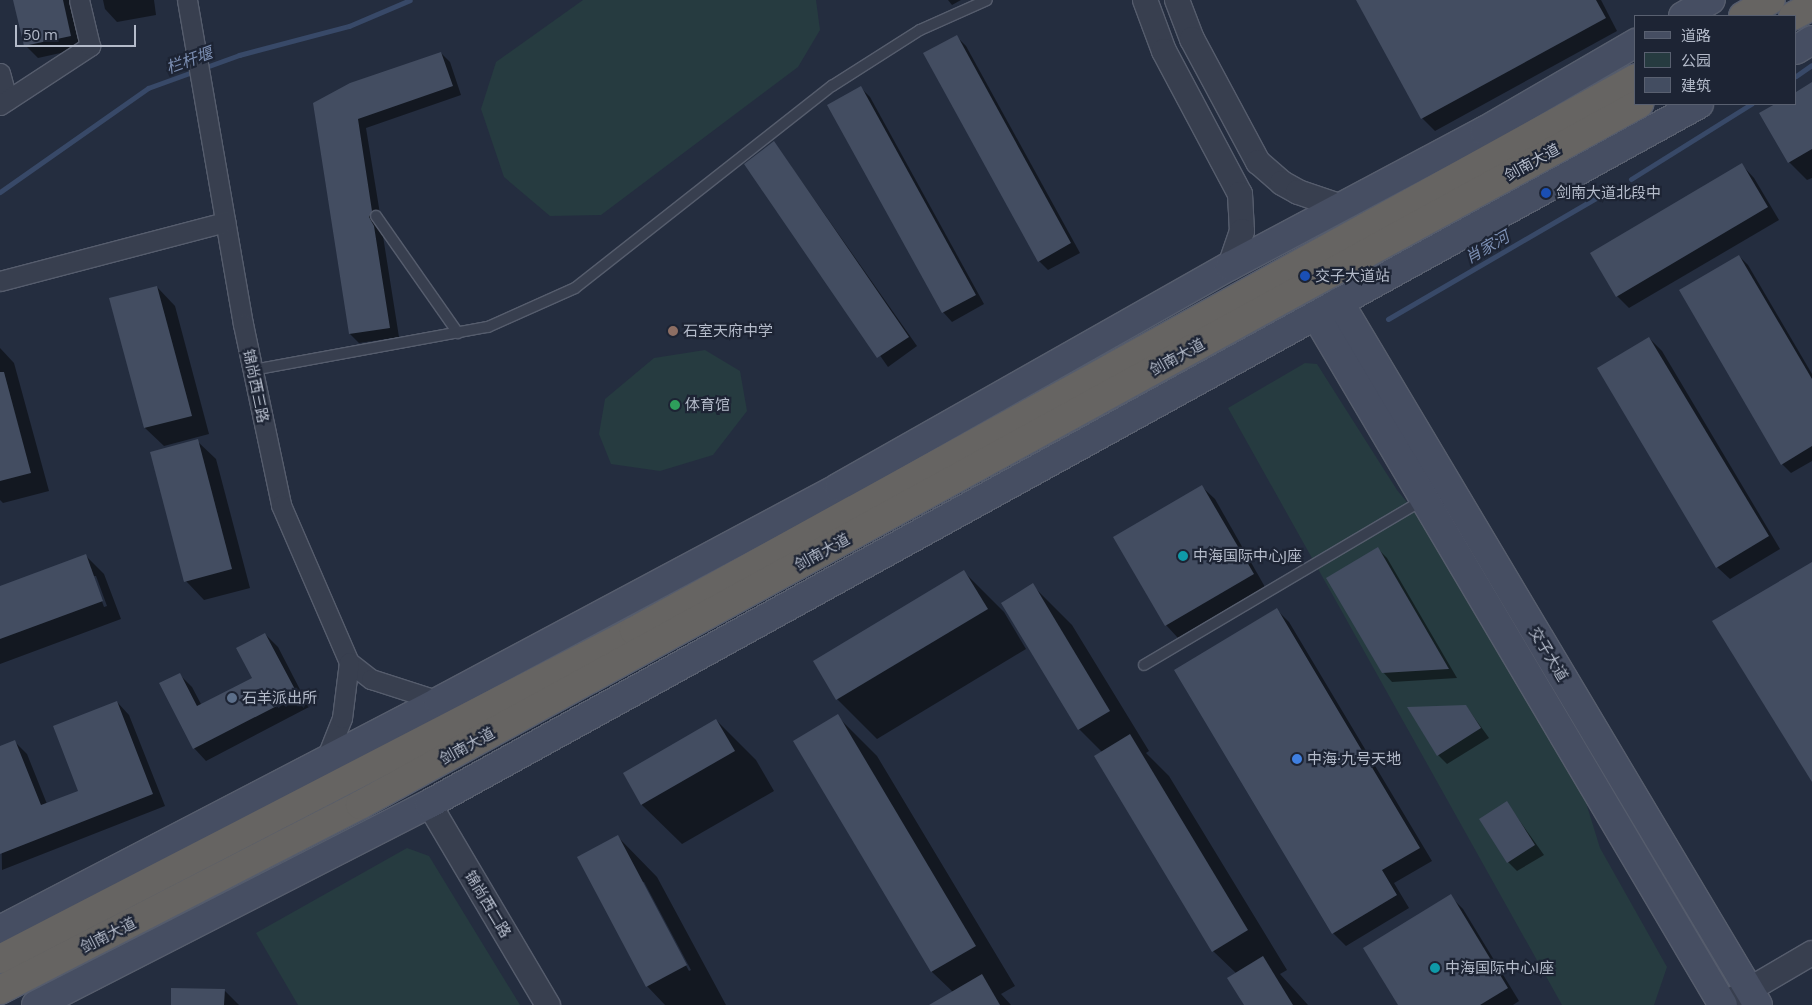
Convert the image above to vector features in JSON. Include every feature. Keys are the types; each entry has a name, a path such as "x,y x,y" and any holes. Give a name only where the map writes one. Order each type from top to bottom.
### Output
{"highway":[{"path":"1745,15 1771,0"},
{"path":"1795,15 1812,6"},
{"name":"剑南大道","path":"0,958 634,631 1634,79"},
{"name":"剑南大道","path":"0,990 360,805 1637,105"}],"main road":[{"path":"1685,15 1712,0"},
{"path":"1797,49 1812,40"},
{"path":"0,930 439,702 568,630 839,487 1230,266 1484,131 1634,44"},
{"path":"1597,161 1637,105"},
{"path":"36,1005 429,804 1697,105"},
{"path":"1484,131 1552,126"},
{"name":"交子大道","path":"1339,302 1753,997"},
{"name":"交子大道","path":"1316,316 1723,1005"},
{"path":"568,630 634,631"},
{"path":"334,853 360,805"}],"street":[{"path":"0,73 3,102 90,46 79,0"},
{"name":"锦尚西三路","path":"187,0 252,370 281,505 349,662 371,679 439,702"},
{"path":"1146,0 1164,51 1240,194 1242,231 1230,266"},
{"path":"1176,0 1192,39 1258,162 1282,183 1298,192 1342,207"},
{"path":"0,281 225,222"},
{"path":"325,761 342,718 349,662"},
{"name":"锦尚西二路","path":"429,804 548,1005"},
{"path":"1723,1005 1753,997 1812,953"}],"lane":[{"path":"252,370 488,327 576,288 832,86 920,30 987,0"},
{"path":"376,216 458,333"},
{"path":"1144,665 1424,500"}],"green space":[{"path":"583,0 816,0 820,30 798,67 601,215 550,216 504,177 481,109 496,62"},
{"name":"体育馆","path":"705,350 740,371 747,411 713,455 660,471 611,464 599,434 605,399 654,358"},
{"path":"1305,363 1317,364 1397,490 1424,523 1583,793 1600,848 1667,967 1654,1005 1562,1005 1228,408"},
{"path":"407,848 429,856 520,1005 298,1005 256,933"}],"building":[{"path":"13,0 63,0 71,36 24,46"},
{"path":"1356,0 1596,0 1606,18 1421,119"},
{"path":"957,35 1071,243 1038,262 923,53"},
{"path":"441,52 453,86 358,119 372,211 369,217 374,226 390,328 349,334 313,103 350,83"},
{"path":"1812,82 1812,149 1788,163 1759,113 1773,105 1797,105 1797,91"},
{"path":"861,86 976,295 942,313 827,105"},
{"path":"774,141 909,337 877,358 744,164"},
{"path":"1742,163 1768,207 1616,297 1590,253"},
{"path":"1739,255 1812,379 1812,446 1781,465 1679,290"},
{"path":"157,286 192,416 144,428 109,298"},
{"path":"1649,337 1769,536 1716,568 1597,368"},
{"path":"0,372 4,372 31,473 0,481"},
{"path":"198,439 232,569 184,582 150,452"},
{"name":"中海国际中心J座","path":"1202,485 1254,574 1165,626 1113,537"},
{"path":"1378,547 1449,669 1382,673 1326,578"},
{"path":"86,554 103,601 0,639 0,586"},
{"path":"1812,562 1812,782 1712,621"},
{"path":"964,570 988,609 836,700 813,661"},
{"path":"1033,583 1110,711 1078,730 1001,603"},
{"name":"中海·九号天地","path":"1277,608 1420,848 1382,870 1397,895 1332,934 1174,670"},
{"path":"265,633 298,695 193,749 159,683 180,673 197,706 252,678 236,648"},
{"path":"117,701 153,794 0,854 0,746 15,740 41,805 78,791 53,726"},
{"path":"1466,705 1481,728 1437,756 1407,707"},
{"path":"838,714 976,946 931,972 793,741"},
{"path":"716,719 735,751 641,805 623,773"},
{"path":"1130,734 1248,930 1212,952 1094,756"},
{"path":"1507,801 1535,845 1507,863 1479,819"},
{"path":"618,835 687,965 646,987 577,857"},
{"name":"中海国际中心I座","path":"1451,894 1508,988 1480,1005 1398,1005 1363,948"},
{"path":"1263,956 1293,1005 1244,1005 1227,978"},
{"path":"982,974 1000,1005 929,1005"},
{"path":"171,988 225,989 224,1005 171,1005"}],"waterway":[{"name":"栏杆堰","path":"0,192 148,88 239,55 349,26 410,0"},
{"name":"肖家河","path":"1797,75 1812,65"},
{"name":"肖家河","path":"1631,179 1749,105"},
{"name":"肖家河","path":"1388,319 1598,197"}],"place":[{"name":"剑南大道北段中","path":"1546,193"},
{"name":"交子大道站","path":"1305,276"},
{"name":"石室天府中学","path":"673,331"},
{"name":"体育馆","path":"675,405"},
{"name":"中海国际中心J座","path":"1183,556"},
{"name":"石羊派出所","path":"232,698"},
{"name":"中海·九号天地","path":"1297,759"},
{"name":"中海国际中心I座","path":"1435,968"}]}
